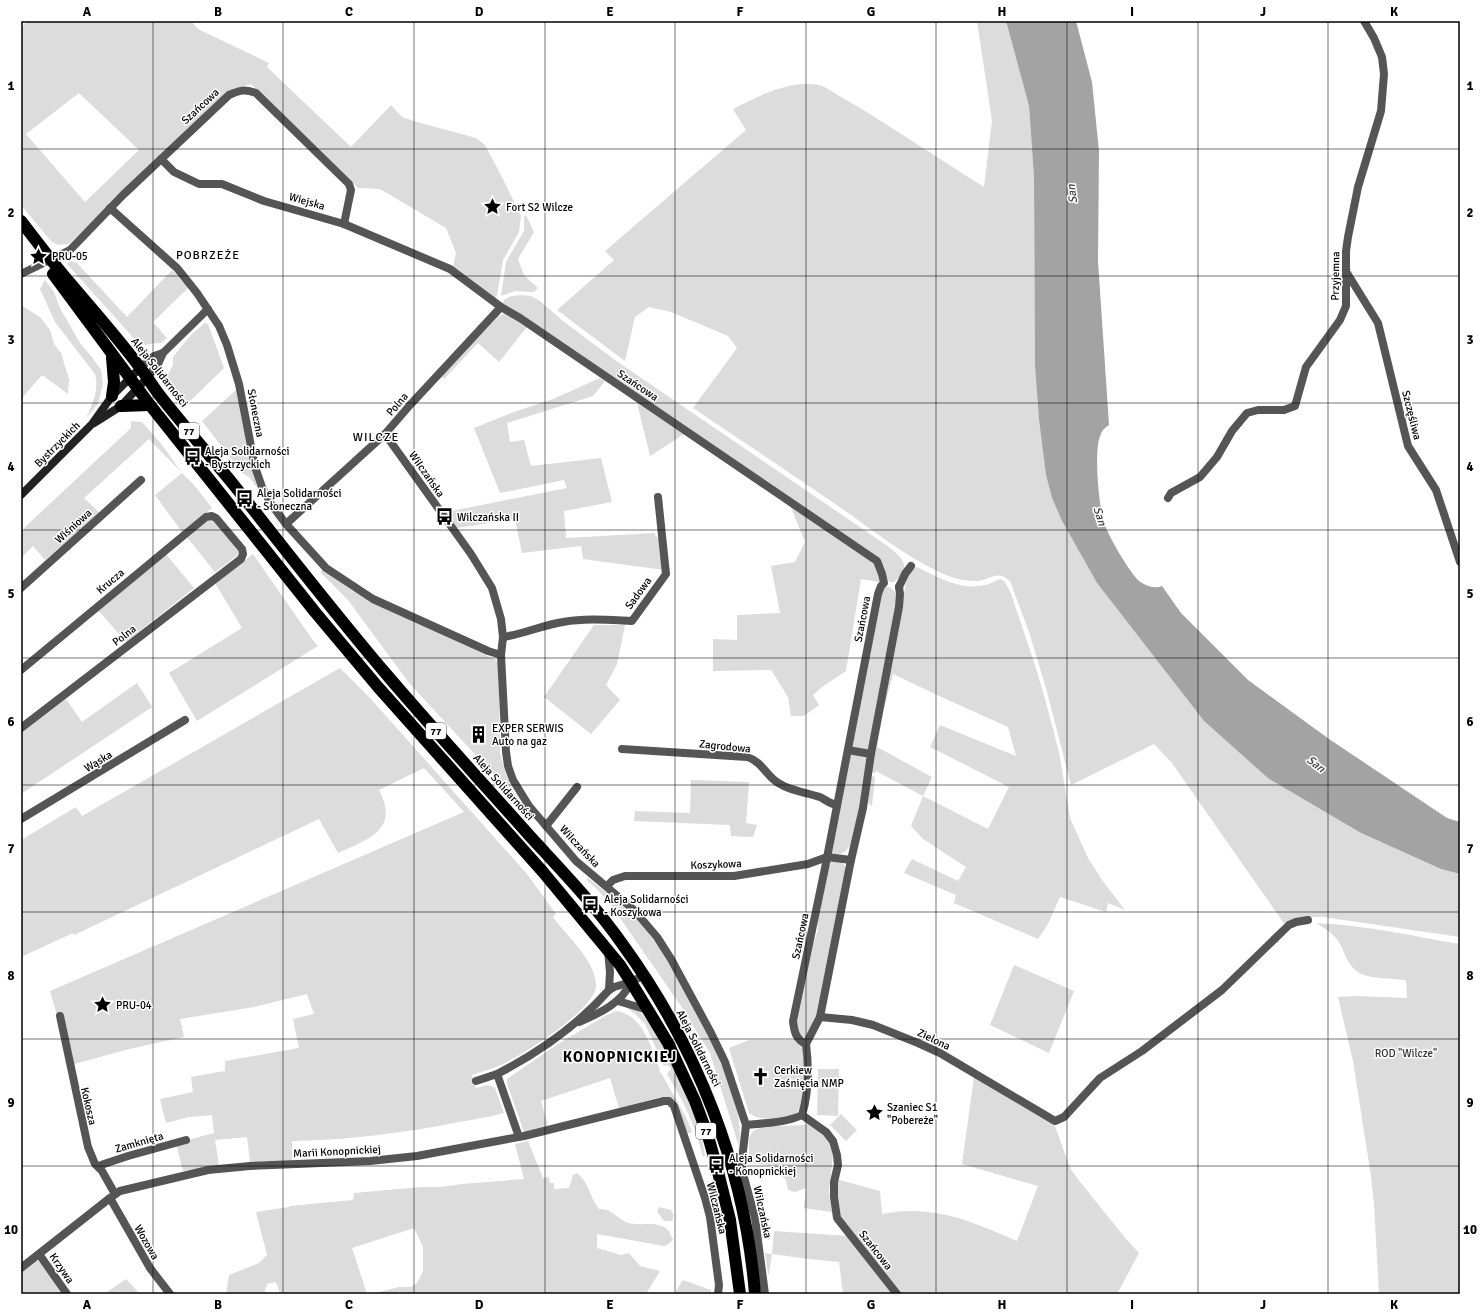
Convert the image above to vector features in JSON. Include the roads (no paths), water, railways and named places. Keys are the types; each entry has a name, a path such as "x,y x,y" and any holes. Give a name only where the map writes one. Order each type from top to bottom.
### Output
{"highway":[{"name":"77","path":"21,221 112,355 133,383 315,612 378,688 543,872 620,965 668,1043 695,1101 708,1136 730,1220 740,1294"},
{"name":"77","path":"21,234 63,281"},
{"name":"Aleja Solidarności","path":"63,281 144,373 386,675 555,863 621,941 644,974 660,1000 691,1060 708,1095 721,1130 738,1192 747,1234 755,1294"},
{"path":"112,355 114,382 112,396"},
{"path":"121,406 150,405"}],"street":[{"name":"Przyjemna","path":"1168,498 1170,493 1184,487 1200,477 1217,457 1232,431 1247,413 1258,410 1284,410 1295,406 1306,367 1340,320 1346,306 1346,251 1348,237 1358,187 1381,112 1384,74 1382,57 1374,38 1364,21"},
{"name":"Szańcowa","path":"21,274 70,250 110,208 161,159 229,95 239,90 247,90 256,93 349,184 351,190 344,224"},
{"name":"Wiejska","path":"161,159 174,172 199,184 222,184 264,201 344,224 450,269"},
{"name":"Słoneczna","path":"110,208 177,268 197,293 218,326 234,365 255,467 262,488 271,504 286,524 326,568 373,599 488,651 501,655"},
{"name":"Szańcowa","path":"450,269 501,307 520,318 877,561 884,583 878,594 827,857 793,1021 794,1032 800,1042 806,1044"},
{"name":"Szczęśliwa","path":"1347,273 1378,323 1408,446 1436,490 1460,562"},
{"name":"Polna","path":"286,524 385,434 501,307"},
{"path":"92,424 121,406 133,383 144,373 154,356 163,353 208,309"},
{"path":"92,424 112,396 133,383 160,362 163,353"},
{"name":"Bystrzyckich","path":"21,496 92,424"},
{"name":"WiIczańska","path":"385,434 484,574 492,588 501,619 503,637 501,655 503,665 506,752 508,766 513,780 525,800 576,861 607,886 644,920 665,948 725,1062 746,1125 742,1170 755,1218 765,1294"},
{"name":"Wiśniowa","path":"21,588 141,480"},
{"name":"Sadowa","path":"503,637 518,635 562,622 582,620 632,621 666,574 658,497"},
{"name":"Krucza","path":"21,670 206,517 212,516 216,518 242,549 244,554 241,559"},
{"name":"Polna","path":"21,728 241,559"},
{"path":"746,1125 779,1122 793,1119 802,1115 807,1098 808,1060 806,1044 820,1017 851,860 863,808 871,754 899,607 899,587 905,574 911,566"},
{"path":"884,583 899,587"},
{"name":"Wąska","path":"21,820 185,720"},
{"name":"Zagrodowa","path":"622,749 747,757 758,762 778,783 822,798 832,804 837,805"},
{"path":"848,750 871,754"},
{"path":"546,826 577,787"},
{"name":"Koszykowa","path":"607,886 613,880 625,876 734,876 808,864 827,857 851,860"},
{"name":"Zielona","path":"820,1017 866,1023 918,1043 940,1053 1055,1121 1064,1117 1100,1078 1142,1051 1222,990 1289,925 1308,920"},
{"path":"608,951 610,972 609,990"},
{"path":"575,1024 609,990 631,982 644,974"},
{"path":"476,1081 497,1074 520,1062 575,1024 618,1001 626,993 631,982"},
{"path":"618,1001 649,1010"},
{"name":"Kokosza","path":"60,1016 88,1147 112,1196"},
{"path":"497,1074 519,1137"},
{"name":"Marii Konopnickiej","path":"21,1268 112,1196 120,1192 208,1170 370,1161 425,1155 519,1137 664,1101 668,1101 674,1106"},
{"name":"Wilczańska","path":"674,1106 710,1217 720,1285 718,1294"},
{"name":"Szańcowa","path":"802,1115 826,1132 833,1141 838,1165 834,1182 834,1197 837,1218 897,1294"},
{"name":"Zamknięta","path":"99,1168 101,1165 128,1156 186,1140"},
{"name":"Wozowa","path":"112,1196 150,1268 170,1294"},
{"name":"Krzywa","path":"39,1254 67,1294"}],"water":[{"name":"San","path":"1006,21 1076,21 1092,82 1099,151 1098,261 1109,425 1102,431 1097,452 1097,464 1102,515 1106,529 1114,545 1124,562 1139,581 1150,586 1162,586 1181,613 1248,680 1329,739 1447,818 1460,822 1460,874 1441,869 1361,833 1269,779 1204,721 1097,583 1062,521 1052,498 1046,475 1039,420 1035,366 1034,177 1029,106"}],"place":[{"name":"Fort S2 Wilcze","path":"493,207"},
{"name":"PRU-05","path":"39,256"},
{"name":"Aleja Solidarności - Bystrzyckich","path":"192,457"},
{"name":"Aleja Solidarności - Słoneczna","path":"244,499"},
{"name":"Wilczańska II","path":"444,517"},
{"name":"EXPER SERWIS Auto na gaz","path":"479,734"},
{"name":"Aleja Solidarności - Koszykowa","path":"591,905"},
{"name":"PRU-04","path":"103,1005"},
{"name":"Cerkiew Zaśnięcia NMP","path":"761,1076"},
{"name":"Szaniec S1 \"Pobereże\"","path":"874,1113"},
{"name":"Aleja Solidarności - Konopnickiej","path":"716,1164"}],"district":[{"name":"POBRZEŻE","path":"208,255"},
{"name":"WILCZE","path":"376,437"},
{"name":"KONOPNICKIEJ","path":"620,1057"}],"park label":[{"name":"ROD \"Wilcze\"","path":"1406,1053"}]}
